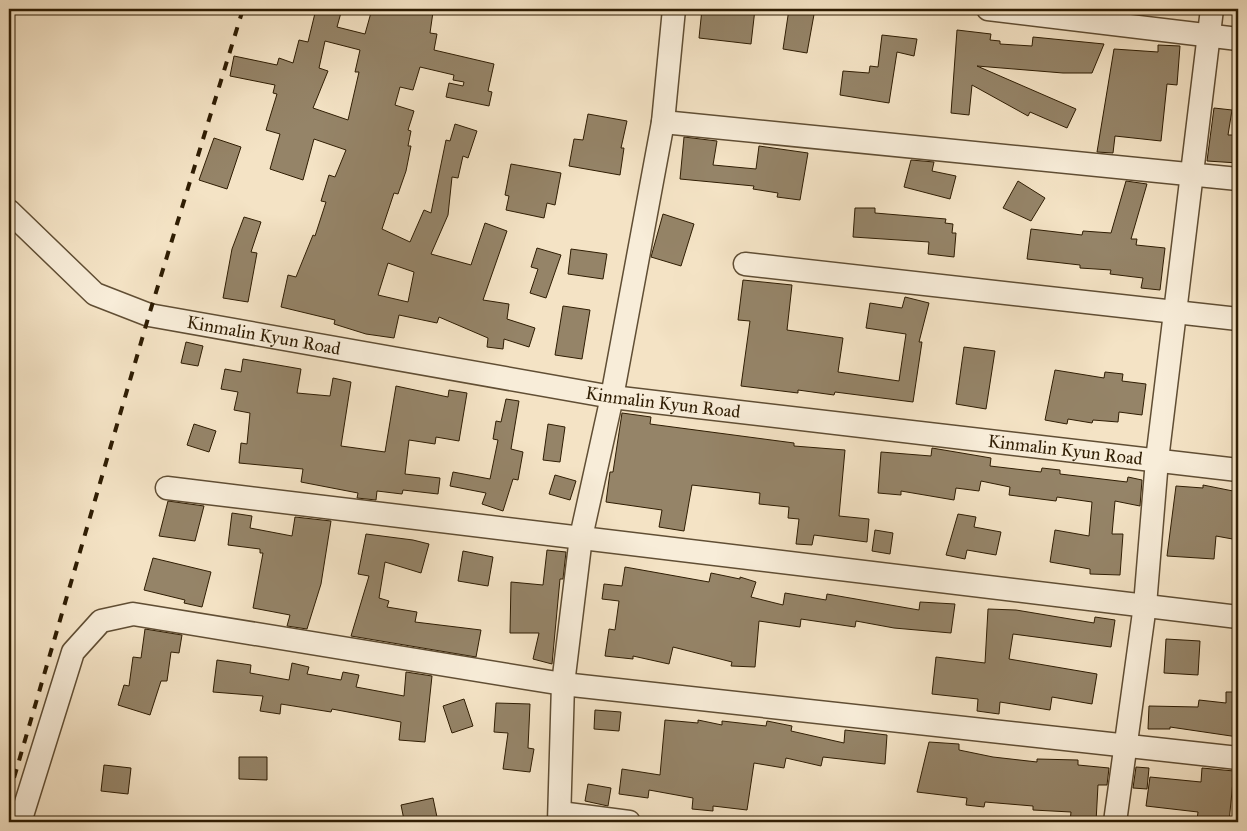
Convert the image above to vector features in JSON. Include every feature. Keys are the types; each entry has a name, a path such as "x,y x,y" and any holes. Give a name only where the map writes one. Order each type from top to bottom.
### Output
{"street":[{"path":"629,822 559,818 563,684 581,537 612,398 663,122 674,9"},
{"path":"988,9 1238,39"},
{"path":"1115,822 1144,605 1157,460 1212,9"},
{"path":"663,122 1238,179"},
{"name":"Kinmalin Kyun Road","path":"9,211 95,294 149,315 612,398 1238,470"},
{"path":"745,264 1238,319"},
{"path":"167,488 1144,605 1238,618"},
{"path":"20,822 73,652 101,622 133,614 563,684 1238,758"}],"building":[{"path":"316,9 342,9 337,27 365,34 372,9 412,9 433,12 430,33 437,34 434,50 494,64 488,91 492,92 489,106 446,97 449,83 463,86 464,82 453,80 454,75 420,67 413,90 400,87 395,105 414,111 408,130 411,131 408,146 411,146 406,171 398,194 394,193 382,229 410,242 424,210 431,213 446,140 450,141 455,124 477,131 468,158 463,156 458,178 452,177 448,215 431,254 471,265 485,223 507,231 483,300 509,304 507,319 535,328 529,347 504,339 503,349 487,347 488,338 439,317 437,323 399,315 394,338 366,334 334,324 335,320 281,307 288,275 296,277 313,235 315,236 326,202 321,201 329,175 335,177 346,150 314,139 303,180 270,169 280,134 266,130 277,94 273,93 275,85 230,76 234,56 277,65 279,58 293,63 299,40 308,42","holes":["325,41 360,50 355,72 359,72 348,120 313,108 328,71 319,68","388,263 414,272 408,302 378,295"]},
{"path":"702,9 755,9 751,44 699,38"},
{"path":"789,9 815,9 807,53 783,49"},
{"path":"957,30 991,34 990,40 1000,41 1000,44 1032,46 1033,37 1104,44 1092,73 1063,73 977,66 1076,109 1067,128 1030,112 1028,116 972,85 969,115 951,113"},
{"path":"882,35 917,39 914,56 897,52 889,103 840,95 843,71 869,73 870,66 878,67"},
{"path":"1158,45 1180,46 1177,85 1167,84 1161,141 1115,136 1113,153 1097,152 1114,49 1158,52"},
{"path":"1214,108 1232,110 1228,135 1238,135 1238,163 1207,161"},
{"path":"588,114 627,121 621,148 624,148 620,175 569,166 574,139 583,140"},
{"path":"684,137 717,141 713,165 756,169 759,146 808,153 800,200 777,197 778,193 753,189 754,186 680,179"},
{"path":"214,138 241,147 227,189 199,180"},
{"path":"911,160 934,162 932,171 956,176 950,199 904,187"},
{"path":"511,164 561,173 555,205 547,203 544,218 506,210 509,196 505,195"},
{"path":"1018,181 1045,198 1031,221 1003,208"},
{"path":"1126,181 1147,184 1131,239 1137,239 1136,245 1165,248 1160,290 1141,288 1143,278 1110,274 1111,270 1080,268 1080,265 1027,259 1031,229 1082,235 1083,231 1111,233"},
{"path":"855,208 875,208 875,213 946,219 945,223 953,224 952,233 956,233 954,257 928,254 929,242 853,237"},
{"path":"663,214 694,224 681,266 651,257"},
{"path":"244,217 261,222 251,252 257,253 248,302 223,298 232,249"},
{"path":"537,248 561,255 546,298 530,293 538,269 531,267"},
{"path":"571,249 607,254 603,279 568,274"},
{"path":"743,280 792,285 787,330 843,338 838,372 899,381 906,334 866,328 870,303 902,308 905,297 929,303 919,342 922,342 913,402 835,392 834,395 798,390 798,393 741,386 750,321 738,320"},
{"path":"563,306 590,310 582,359 555,355"},
{"path":"186,342 203,346 198,366 181,363"},
{"path":"964,347 995,351 986,409 956,404"},
{"path":"243,359 301,369 297,393 330,396 333,378 351,382 341,446 385,452 396,386 448,397 449,390 467,393 459,441 436,437 435,444 409,440 405,474 440,478 438,494 403,490 402,494 377,491 376,500 357,498 358,493 301,482 303,469 239,463 241,443 247,444 250,413 234,410 238,392 221,389 225,369 241,372"},
{"path":"1055,370 1104,378 1105,372 1123,374 1122,381 1146,384 1142,415 1119,412 1118,422 1093,420 1092,423 1068,419 1067,424 1045,420"},
{"path":"506,399 519,401 511,449 523,452 518,480 513,479 503,511 482,504 486,493 450,486 453,472 490,479 498,440 493,439 496,421 501,422"},
{"path":"622,413 651,417 650,424 794,443 794,446 845,450 839,516 869,519 867,542 814,535 812,545 796,544 799,519 788,518 789,507 759,504 760,493 692,485 684,531 659,527 662,510 606,502 610,472 613,472"},
{"path":"194,424 216,431 209,452 187,445"},
{"path":"548,424 565,427 560,462 543,460"},
{"path":"932,448 991,458 990,466 1041,472 1042,468 1060,470 1060,474 1127,482 1128,477 1142,480 1140,506 1115,501 1112,534 1123,534 1120,575 1090,574 1090,569 1050,562 1055,530 1089,536 1092,502 1057,497 1056,501 1009,495 1010,487 981,481 979,491 956,488 954,500 901,491 901,495 878,493 881,452 931,456"},
{"path":"555,475 576,481 570,500 549,494"},
{"path":"1203,485 1238,492 1238,540 1216,536 1214,559 1167,556 1176,486 1203,488"},
{"path":"168,501 204,506 195,541 159,536"},
{"path":"232,513 252,516 250,528 292,536 295,517 331,521 321,584 307,629 287,626 290,615 253,608 263,553 260,553 260,549 228,545"},
{"path":"958,514 976,517 974,527 1001,532 996,555 967,550 965,559 946,555"},
{"path":"875,530 893,533 890,554 872,551"},
{"path":"366,534 429,544 421,573 385,562 379,598 389,601 387,607 417,612 415,622 481,630 476,657 351,636 369,576 358,574"},
{"path":"547,550 566,552 563,579 560,579 552,664 533,659 539,633 510,633 511,582 543,585"},
{"path":"463,551 493,557 488,586 458,581"},
{"path":"153,558 211,572 202,607 184,603 185,600 144,590"},
{"path":"625,567 709,582 711,573 740,579 740,577 756,582 751,597 783,605 785,593 826,600 827,594 919,610 920,602 955,604 951,633 894,628 856,621 855,627 801,619 800,627 759,621 755,667 731,666 732,662 673,647 669,664 633,656 633,659 605,656 609,629 615,630 619,601 602,599 604,584 622,586"},
{"path":"988,609 1016,610 1094,623 1095,617 1115,620 1111,647 1013,634 1009,659 1097,674 1092,704 1052,697 1050,710 1000,702 999,714 977,711 978,699 932,694 936,657 985,663"},
{"path":"145,629 182,635 179,653 171,652 167,681 161,681 150,715 118,705 124,685 129,686 133,657 141,658"},
{"path":"1166,639 1200,641 1198,675 1164,673"},
{"path":"217,660 251,665 250,673 289,680 292,663 309,667 307,674 341,680 343,672 359,675 356,687 404,696 406,672 432,676 425,742 399,740 401,722 332,709 331,712 281,704 280,714 260,711 263,696 213,692"},
{"path":"1226,692 1238,692 1238,737 1170,727 1170,729 1148,729 1149,706 1198,707 1199,700 1226,703"},
{"path":"464,699 473,726 452,733 443,706"},
{"path":"496,703 530,704 528,748 534,749 530,772 503,769 508,733 494,732"},
{"path":"595,710 621,712 619,731 594,729"},
{"path":"665,720 698,723 698,720 722,725 722,721 766,726 767,721 792,726 791,731 844,743 845,730 887,735 885,764 823,757 821,766 786,758 784,768 754,763 747,810 713,806 713,811 692,809 693,798 649,790 648,798 619,794 622,769 660,775"},
{"path":"929,742 959,744 959,750 993,757 1037,762 1037,759 1078,760 1078,765 1109,768 1107,785 1098,785 1096,822 1070,822 1071,812 1033,810 1033,806 985,802 984,807 966,805 967,798 917,792"},
{"path":"239,757 267,757 267,780 239,779"},
{"path":"104,765 131,768 128,794 101,791"},
{"path":"1136,767 1149,768 1147,789 1133,788"},
{"path":"1202,768 1234,771 1229,822 1197,820 1198,812 1146,806 1150,777 1201,782"},
{"path":"588,784 611,788 608,806 585,801"},
{"path":"433,798 438,822 418,822 417,817 404,820 401,805"}],"railway":[{"path":"9,795 149,315 243,9"}]}
